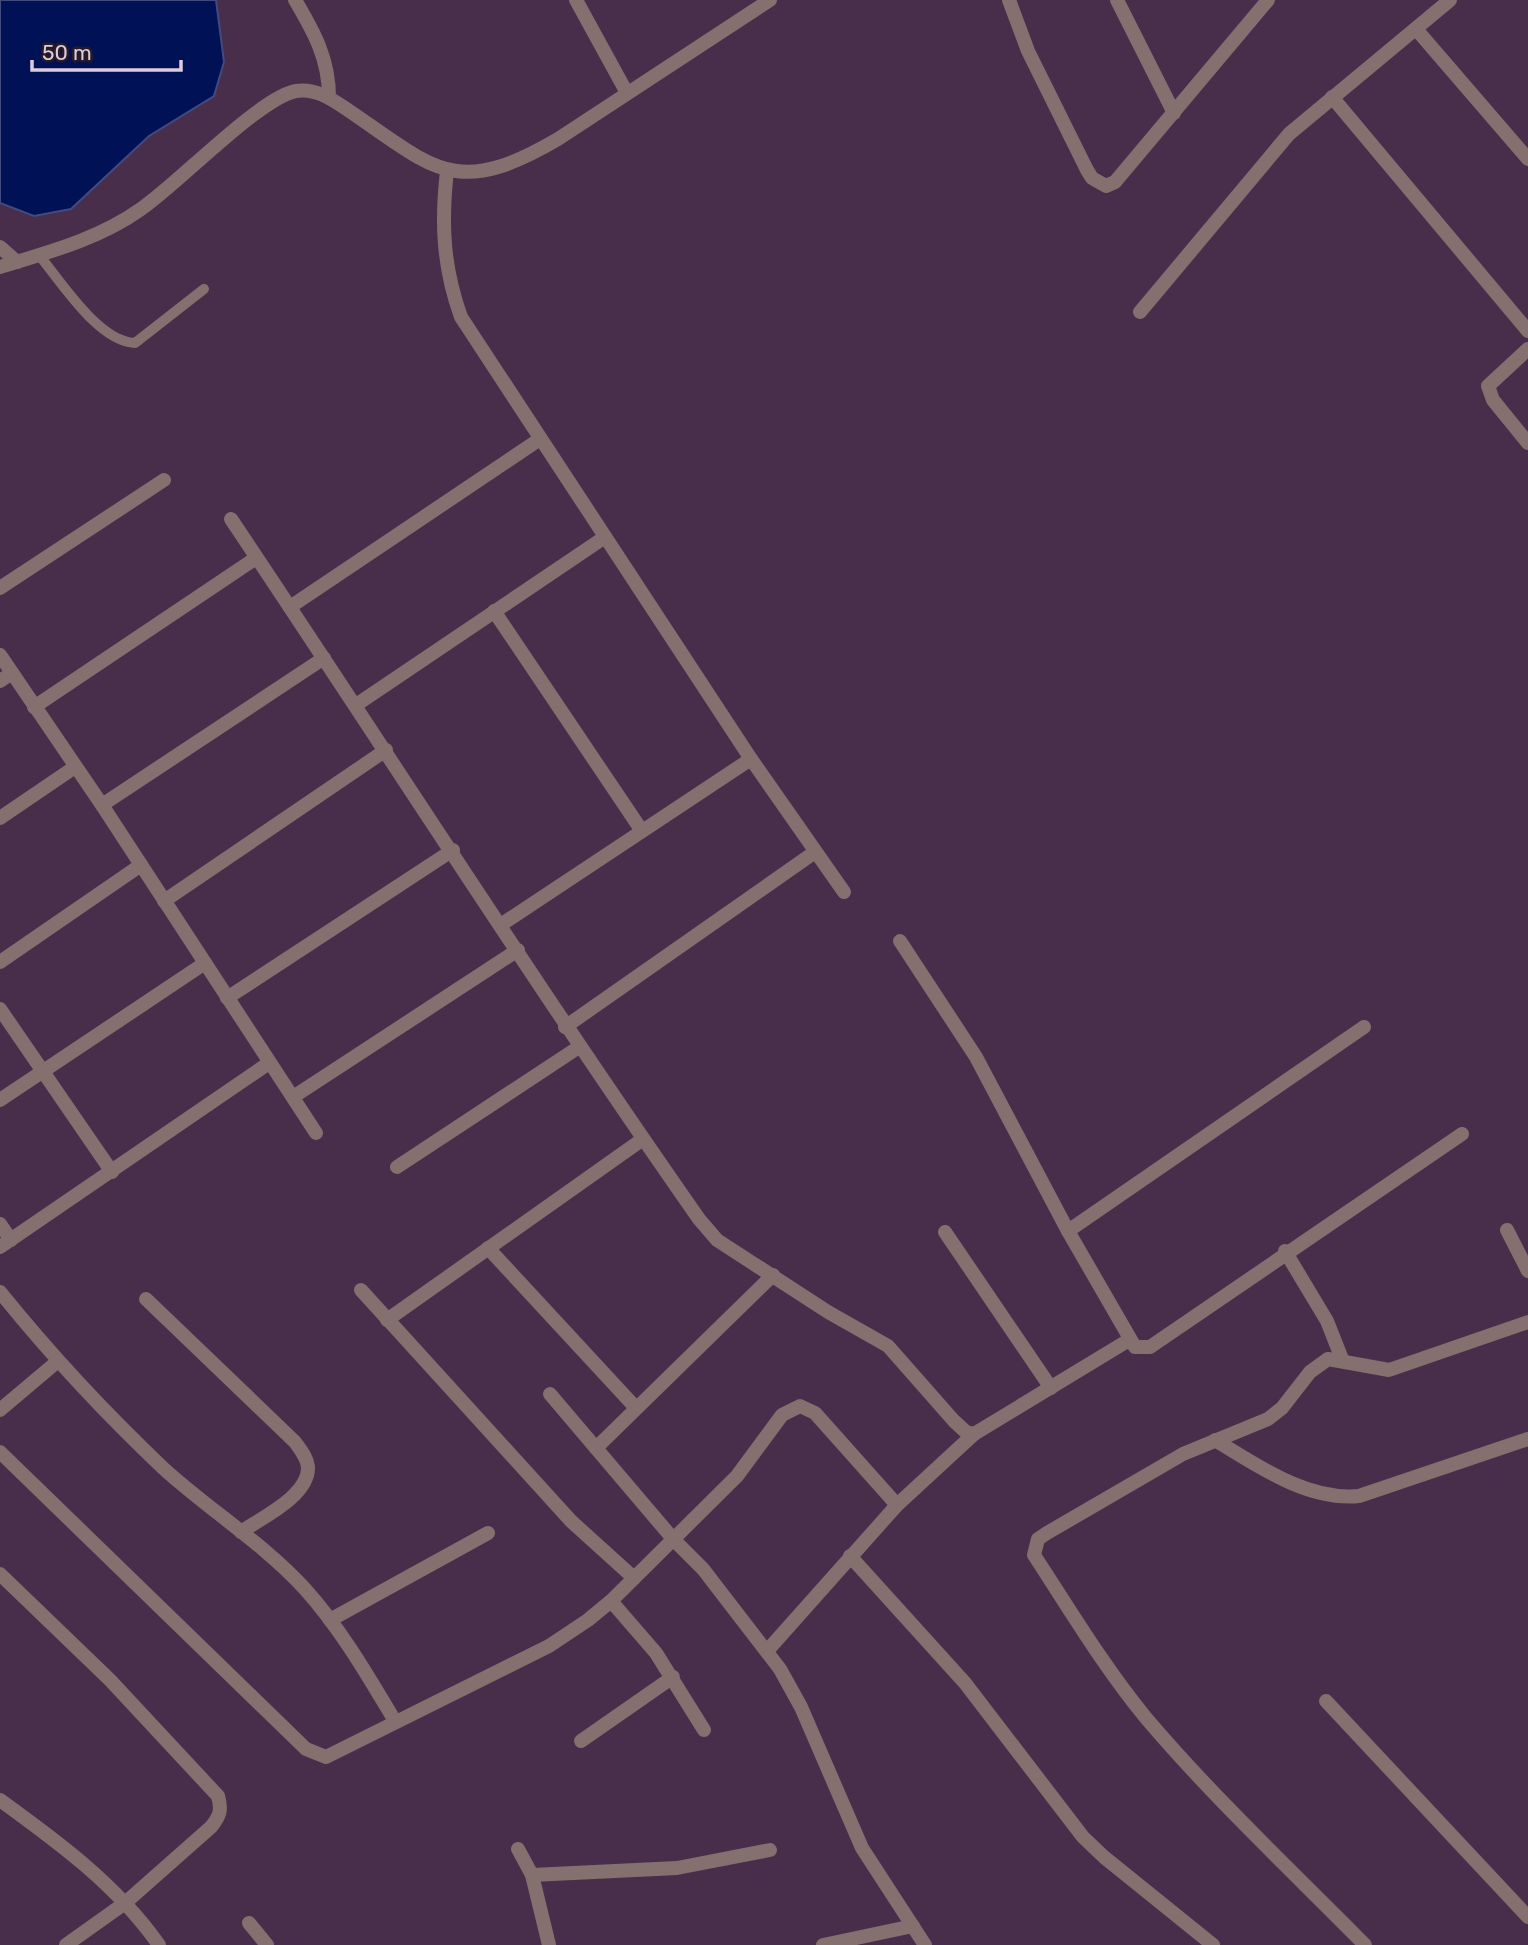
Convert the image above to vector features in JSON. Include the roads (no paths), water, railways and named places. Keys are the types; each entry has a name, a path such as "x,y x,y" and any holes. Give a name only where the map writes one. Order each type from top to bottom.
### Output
{"street":[{"path":"295,0 322,49 329,73 329,97"},
{"path":"576,0 627,93"},
{"path":"0,267 91,238 143,208 281,97 310,90 329,97 411,152 447,171 467,173 493,170 525,158 770,0"},
{"path":"1009,0 1034,63 1087,170 1098,184 1107,186 1115,182 1268,0"},
{"path":"1117,0 1174,113"},
{"path":"1140,312 1289,134 1450,0"},
{"path":"1416,29 1528,159"},
{"path":"1332,96 1528,331"},
{"path":"447,171 442,216 450,287 461,317 751,758 844,892"},
{"path":"0,247 17,262"},
{"path":"1528,349 1488,386 1493,400 1528,443"},
{"path":"290,607 540,439"},
{"path":"0,588 164,480"},
{"path":"230,519 502,924 565,1027 708,1231 772,1275 888,1346 954,1421 965,1432 974,1434"},
{"path":"356,705 605,537"},
{"path":"34,707 256,558"},
{"path":"494,611 642,831"},
{"path":"0,654 6,677 34,707 102,805 316,1133"},
{"path":"102,805 324,658"},
{"path":"164,901 386,750"},
{"path":"502,924 751,758"},
{"path":"0,818 75,767"},
{"path":"227,998 453,850"},
{"path":"565,1027 816,852"},
{"path":"0,962 141,865"},
{"path":"900,940 976,1057 1068,1231 1135,1347 1150,1347 1285,1251 1462,1134"},
{"path":"293,1097 518,950"},
{"path":"0,1100 205,963"},
{"path":"0,1009 111,1172"},
{"path":"1068,1231 1364,1027"},
{"path":"397,1167 579,1047"},
{"path":"0,1224 5,1243 269,1063"},
{"path":"387,1320 643,1139"},
{"path":"1507,1230 1528,1271"},
{"path":"945,1232 1051,1388"},
{"path":"488,1248 636,1408"},
{"path":"1285,1251 1332,1330 1342,1359"},
{"path":"596,1448 772,1275"},
{"path":"361,1290 571,1521 634,1578"},
{"path":"0,1292 58,1361 163,1467 305,1589 330,1620 395,1721"},
{"path":"146,1299 295,1442 305,1457 308,1468 300,1487 241,1532"},
{"path":"1365,1945 1189,1767 1144,1716 1100,1656 1034,1555 1038,1539 1182,1454 1268,1419 1282,1408 1310,1372 1328,1359 1342,1359 1360,1367 1389,1370 1528,1322"},
{"path":"767,1650 897,1505 974,1434 1129,1340"},
{"path":"0,1410 58,1361"},
{"path":"550,1394 674,1540 703,1569 767,1650 801,1707 862,1848 925,1945"},
{"path":"0,1452 306,1749 326,1757 549,1646 611,1601 737,1476 782,1415 800,1406 815,1413 897,1505"},
{"path":"1215,1440 1276,1477 1331,1495 1346,1497 1359,1496 1528,1439"},
{"path":"330,1620 488,1533"},
{"path":"850,1556 965,1683 1083,1837 1213,1945"},
{"path":"0,1574 110,1680 218,1796 220,1812 211,1828 125,1903 66,1945"},
{"path":"611,1601 673,1676 704,1730"},
{"path":"581,1741 673,1676"},
{"path":"1325,1701 1528,1917"},
{"path":"0,1800 75,1856 125,1903 159,1945"},
{"path":"518,1849 532,1875 548,1945"},
{"path":"532,1875 677,1868 770,1850"},
{"path":"249,1923 267,1945"},
{"path":"823,1945 913,1926"}],"lane":[{"path":"39,255 93,320 123,343 135,343 204,289"}]}
